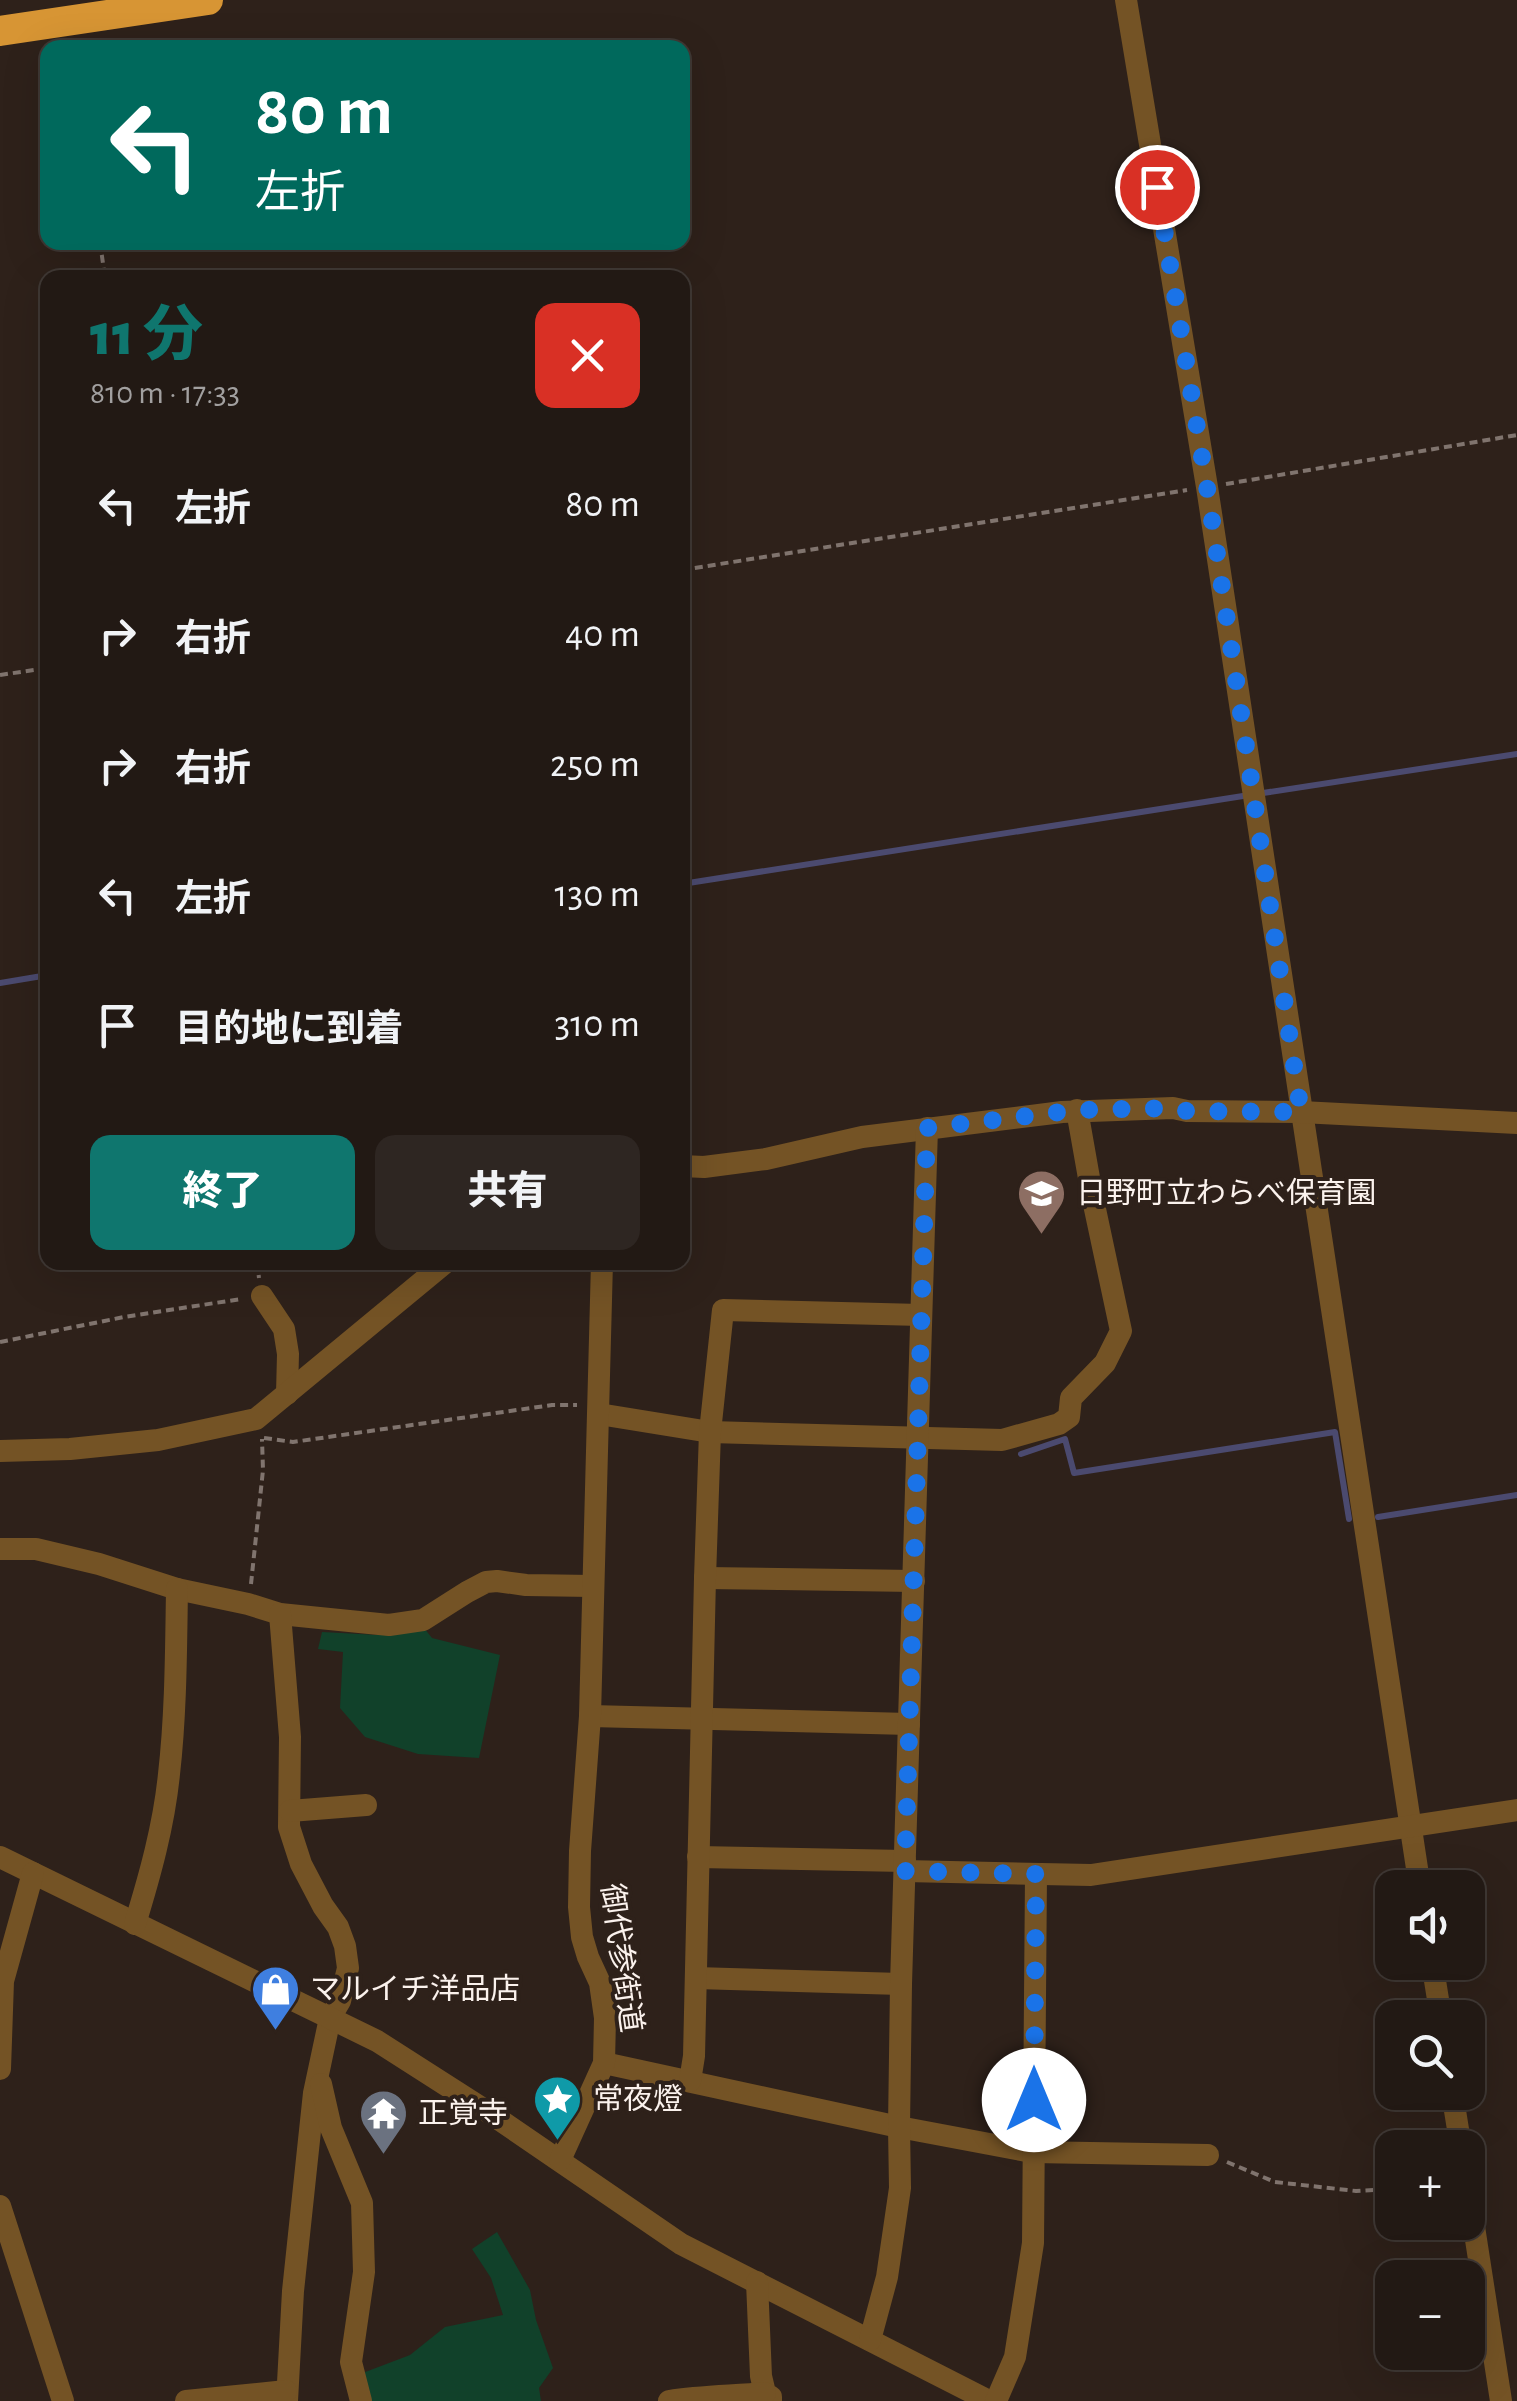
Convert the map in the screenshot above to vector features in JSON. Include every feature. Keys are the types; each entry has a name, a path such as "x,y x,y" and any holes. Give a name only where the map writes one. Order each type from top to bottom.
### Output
{"highway":[{"path":"0,30 208,0"}],"street":[{"path":"1126,0 1207,487 1417,1870"},
{"path":"690,1166 766,1159 862,1137 1077,1110 1174,1108 1517,1123"},
{"path":"599,1414 710,1432 1002,1440 1059,1424 1069,1417 1071,1398 1104,1363 1122,1330 1077,1110"},
{"path":"870,2340 887,2277 900,2188 901,1984 927,1128"},
{"path":"0,1450 87,1448 158,1440 256,1419 436,1270"},
{"name":"御代参街道","path":"560,2160 604,2063 605,2018 600,1983 582,1937 579,1908 590,1716 602,1270"},
{"path":"262,1296 284,1329 288,1394"},
{"path":"690,2082 694,2056 710,1432 723,1310 921,1315"},
{"path":"0,1548 36,1549 280,1614 389,1625 423,1620 467,1592 496,1580 526,1585 592,1586"},
{"path":"704,1578 914,1580"},
{"path":"135,1924 151,1870 169,1775 177,1589"},
{"path":"186,2401 287,2396 293,2291 318,2071 330,2018 340,2001 348,1968 338,1927 301,1864 290,1828 290,1736 280,1614"},
{"path":"590,1716 909,1724"},
{"path":"290,1811 366,1805"},
{"path":"698,1857 1092,1876 1517,1810"},
{"path":"0,1857 412,2062 682,2244 992,2401 1015,2357 1032,2244 1036,1874"},
{"path":"0,2069 3,1981 33,1873"},
{"path":"696,1978 901,1984"},
{"path":"604,2063 1032,2152 1208,2155"},
{"path":"318,2071 331,2128 362,2204 364,2272 351,2362 360,2401"},
{"path":"0,2206 63,2401"},
{"path":"1476,2240 1500,2401"},
{"path":"669,2401 768,2397 761,2376 757,2282"}],"path":[{"path":"690,569 1517,435"},
{"path":"0,676 40,669"},
{"path":"0,1342 124,1317 262,1296"},
{"path":"248,1604 259,1520 262,1437 293,1442 552,1405 587,1406 599,1414"},
{"path":"1208,2155 1276,2182 1356,2192 1375,2190"}],"green space":[{"path":"420,1623 432,1638 500,1655 479,1758 418,1754 365,1737 340,1708 343,1652 318,1649 322,1632 378,1635"},
{"path":"497,2232 530,2290 553,2368 539,2388 541,2401 370,2401 360,2374 410,2355 445,2327 503,2315 491,2278 472,2249"}],"waterway":[{"path":"1263,793 1517,754"},
{"path":"690,883 1243,796"},
{"path":"0,983 40,976"},
{"path":"1021,1454 1065,1439 1074,1473 1335,1432 1349,1519"},
{"path":"1378,1517 1517,1495"}],"place":[{"name":"日野町立わらべ保育園","path":"1041,1236"},
{"name":"マルイチ洋品店","path":"275,2032"},
{"name":"常夜燈","path":"558,2142"},
{"name":"正覚寺","path":"383,2156"}],"route":[{"path":"1034,2100 1036,1874 905,1871 927,1128 1077,1110 1301,1112 1207,487 1157,187"}]}
